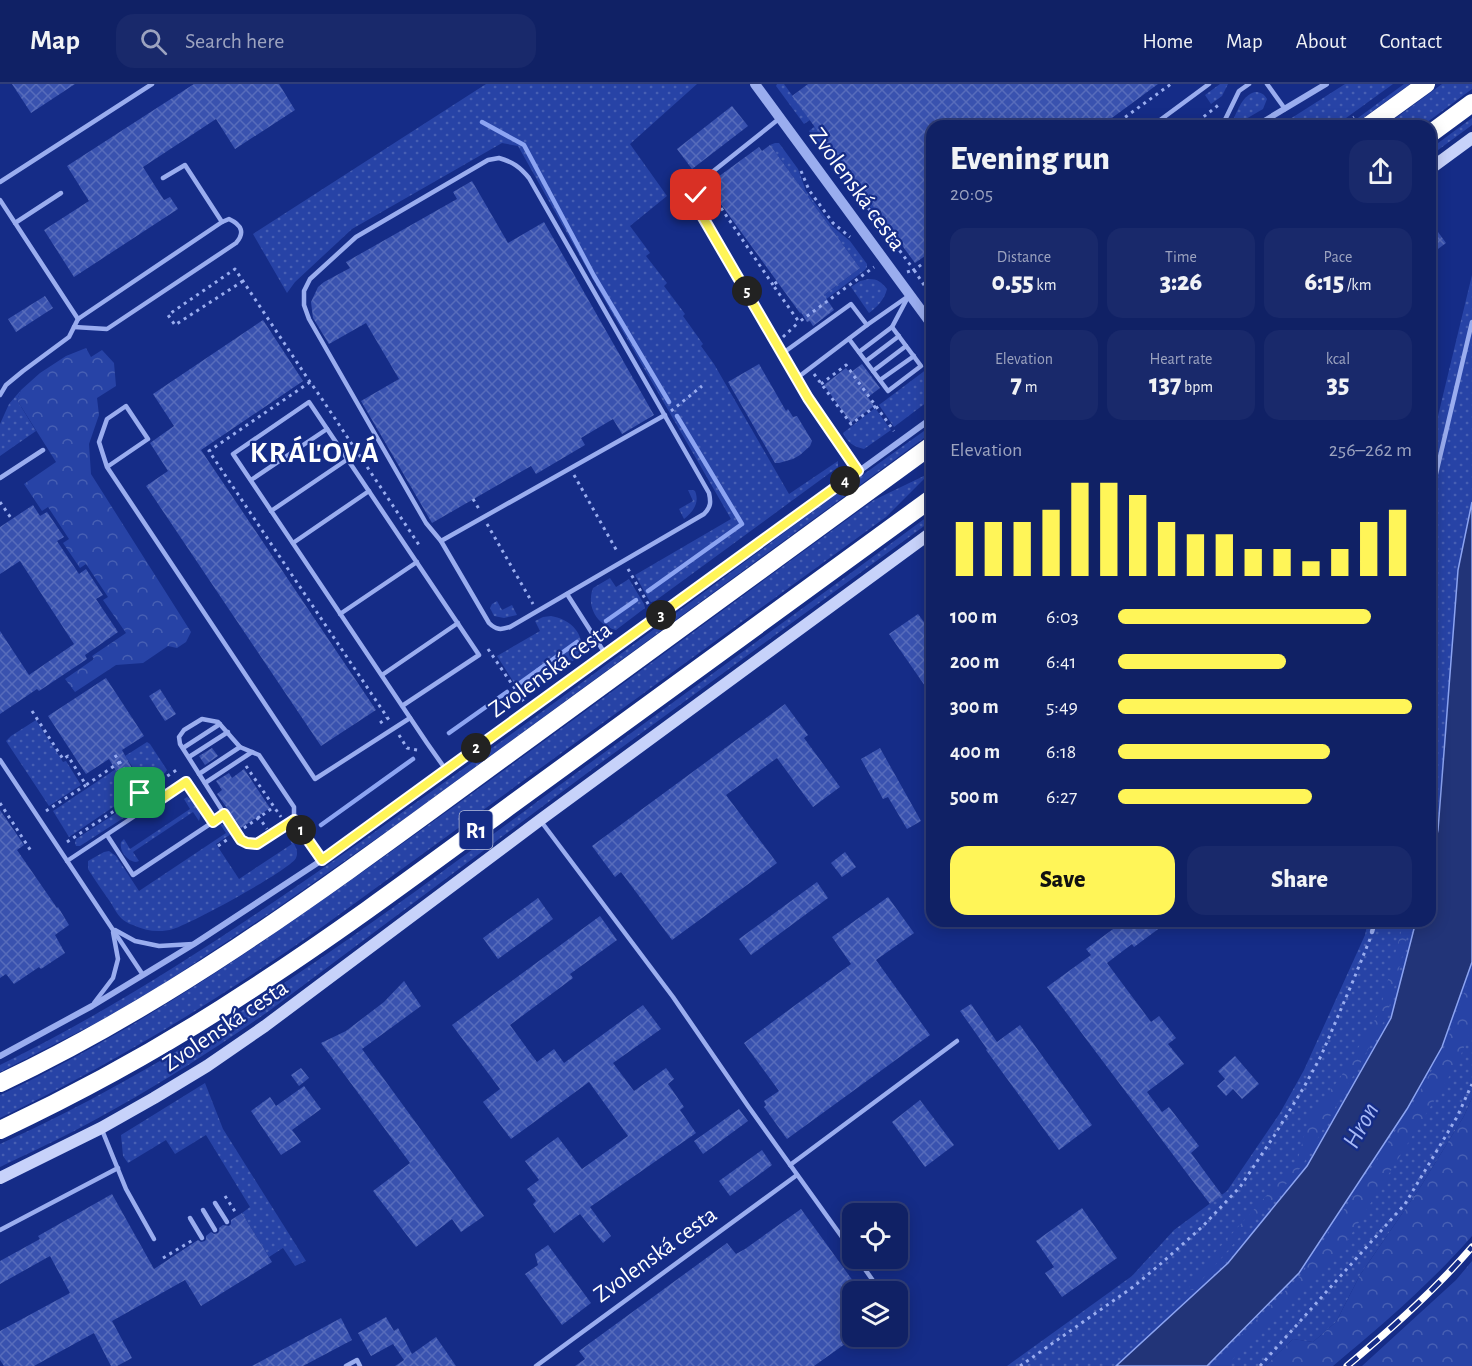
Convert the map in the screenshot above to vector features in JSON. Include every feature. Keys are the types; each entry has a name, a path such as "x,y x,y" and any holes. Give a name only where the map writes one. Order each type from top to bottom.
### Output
{"highway":[{"path":"1376,120 1426,84"},
{"path":"1436,130 1472,103"},
{"name":"R1","path":"0,1083 45,1062 156,1000 270,926 926,449"},
{"name":"R1","path":"0,1130 76,1093 247,993 465,839 926,502"}],"main road":[{"path":"1436,165 1472,138"},
{"name":"Zvolenská cesta","path":"0,1178 101,1128 207,1066 265,1026 540,820 926,536"}],"street":[{"path":"1267,120 1326,84"},
{"name":"Zvolenská cesta","path":"759,85 780,118 910,295 926,310"},
{"name":"Zvolenská cesta","path":"0,1056 92,1006 194,944 322,860 926,422"}],"lane":[{"path":"0,182 152,84"},
{"path":"1160,120 1209,84"},
{"path":"1225,120 1239,91 1249,84"},
{"path":"1267,84 1285,110"},
{"name":"Zvolenská cesta","path":"696,195 705,177 780,118"},
{"path":"499,158 511,161 529,178 709,493 711,502 709,510 704,514 503,629 494,628 489,623 441,541 426,523 309,319 304,304 304,291 310,279 356,237 488,160 499,158"},
{"path":"163,178 185,165 222,222"},
{"path":"15,223 62,193"},
{"path":"696,195 701,214 796,378 858,471"},
{"path":"0,200 78,319"},
{"path":"0,395 6,385 22,371 69,337 74,327 78,319 222,222 229,219 236,222 241,231 241,237 236,243 107,329 74,327"},
{"path":"796,378 910,295"},
{"path":"859,352 892,327 910,295"},
{"path":"783,354 851,303 867,325"},
{"path":"1436,474 1472,322"},
{"path":"849,339 888,391 921,366 892,327"},
{"path":"866,361 899,336"},
{"path":"873,371 906,346"},
{"path":"880,380 914,356"},
{"path":"402,706 479,655 309,402 233,454 410,718 446,770"},
{"path":"107,467 148,439 126,406 107,419 99,442 107,467 315,779 410,718"},
{"path":"441,541 664,415"},
{"path":"251,480 327,429"},
{"path":"0,478 43,450"},
{"path":"271,511 348,459"},
{"path":"293,543 369,491"},
{"path":"340,614 417,562"},
{"path":"567,594 606,655"},
{"path":"382,675 458,623"},
{"path":"294,820 257,844 241,840 183,748 179,737 184,730 202,719 218,722 240,747 259,756 294,807 294,820 322,860"},
{"path":"183,748 220,724"},
{"path":"189,758 228,732"},
{"path":"199,774 240,747"},
{"path":"205,783 252,752"},
{"path":"0,760 143,975"},
{"path":"67,861 186,782 213,822"},
{"path":"107,835 134,875 224,814"},
{"path":"540,820 673,997 842,1237"},
{"path":"1372,932 1373,927"},
{"path":"112,929 135,940 159,946 194,944"},
{"path":"92,1006 113,978 118,959 112,929"},
{"path":"790,1165 957,1041"},
{"path":"101,1128 126,1189 154,1239"},
{"path":"0,1230 118,1168"},
{"name":"Zvolenská cesta","path":"536,1366 798,1175"},
{"path":"215,1203 227,1222"},
{"path":"203,1210 215,1230"},
{"path":"190,1218 202,1238"},
{"path":"346,1366 357,1360 360,1366"}],"path":[{"path":"1121,120 1170,84"},
{"path":"1200,120 1220,105 1223,98"},
{"path":"800,167 808,190 832,224 855,240"},
{"path":"851,192 866,205 926,288"},
{"path":"696,195 713,196 775,283 799,322"},
{"path":"914,270 926,261"},
{"path":"777,343 799,322 874,267 878,273"},
{"path":"243,280 175,326 168,315 235,269 243,280 421,548"},
{"path":"821,384 846,365 894,431"},
{"path":"810,368 851,424 876,406"},
{"path":"664,415 702,387"},
{"path":"573,474 651,609"},
{"path":"473,500 480,511"},
{"path":"0,502 10,518"},
{"path":"486,521 537,611"},
{"path":"485,644 524,702"},
{"path":"32,711 63,759 68,756 86,785"},
{"path":"380,723 387,718"},
{"path":"115,755 149,807"},
{"path":"242,759 282,819"},
{"path":"46,811 120,762"},
{"path":"67,842 177,769"},
{"path":"0,803 31,851"},
{"path":"218,846 274,807"},
{"path":"259,817 271,835"},
{"path":"1020,1366 1133,1287 1202,1227 1240,1186 1274,1136 1321,1056 1372,932"},
{"path":"1260,1366 1405,1204 1457,1117 1472,1084"}],"green space":[{"path":"486,84 697,84 630,144 667,196 630,226 650,253 646,256 667,283 664,286 685,314 683,316 703,344 701,346 714,364 789,494 838,461 838,467 655,601 649,600 635,575 731,519 518,146 502,143 352,229 295,282 287,293 253,234"},
{"path":"784,84 810,120 804,124 776,86"},
{"path":"1220,84 1228,84 1222,96 1211,104 1205,95"},
{"path":"1345,84 1393,84 1343,120 1288,120"},
{"path":"1404,84 1410,84 1360,120 1355,120"},
{"path":"1442,84 1472,84 1472,89 1430,120 1393,120"},
{"path":"1259,92 1265,96 1267,99 1263,109 1244,120 1233,120 1241,103 1251,94"},
{"path":"1472,118 1472,125 1436,152 1436,145"},
{"path":"815,126 884,221 882,223 868,204 851,189 809,131"},
{"path":"779,143 798,169 806,191 832,226 850,241 867,264 865,270 805,315 800,313 860,268 770,145"},
{"path":"1472,275 1472,502 1458,570 1436,839 1436,424"},
{"path":"869,279 879,281 887,289 880,302 869,313 851,287 860,281"},
{"path":"86,348 91,357 102,350 114,363 116,386 97,398 99,415 89,444 91,474 191,632 186,642 177,648 168,646 143,663 116,665 75,692 65,679 94,659 92,656 126,633 103,600 108,597 86,564 80,568 63,543 69,539 48,507 42,511 24,484 56,462 17,400 21,390 40,373 66,356"},
{"path":"926,370 926,403 894,427 879,405"},
{"path":"21,390 17,400 36,431 0,456 0,424 9,404"},
{"path":"875,408 891,430 864,449 854,445 843,433"},
{"path":"926,430 926,437 400,822 273,911 163,984 100,1021 0,1072 0,1065 146,985 331,863 519,728"},
{"path":"926,475 886,517 318,930 241,982 123,1054 0,1118 0,1095 112,1036 220,970 272,935 376,863 874,500"},
{"path":"688,490 695,491 697,499 693,510 684,519 679,509 693,501"},
{"path":"926,518 926,525 602,762 269,1011 195,1061 137,1096 75,1131 0,1167 0,1144 72,1109 211,1030 344,942"},
{"path":"610,578 616,587 629,579 645,608 616,630 609,628 599,620 591,602 593,588"},
{"path":"497,601 502,610 512,605 517,615 504,618 494,616 490,608"},
{"path":"551,616 564,620 574,627 582,644 582,651 574,660 523,697 497,656 540,631 535,621"},
{"path":"36,720 81,785 49,806 6,741"},
{"path":"147,742 167,770 145,785 125,756"},
{"path":"116,769 131,791 131,795 69,837 53,811"},
{"path":"187,797 198,807 199,821 193,812 133,852 139,861 127,858 122,852 121,842 124,839 130,849 190,809 184,799"},
{"path":"135,801 140,805 139,808 80,846 76,846 76,839"},
{"path":"220,824 224,825 231,834 216,844 239,879 292,844 287,834 296,848 296,858 277,873 218,908 173,929 148,930 125,921 118,915 88,869 88,861 109,851 116,856 139,891 226,833"},
{"path":"1367,927 1414,927 1391,1018 1307,1166 1228,1263 1116,1366 1007,1366 1132,1276 1174,1230 1227,1191 1280,1113 1304,1070"},
{"path":"1402,927 1409,927 1387,1016 1302,1166 1193,1290 1189,1290 1191,1279 1297,1162 1309,1118 1340,1078 1379,1013"},
{"path":"1472,962 1472,1098 1464,1116 1421,1186 1360,1275 1336,1322 1313,1342 1293,1339 1265,1366 1207,1366 1299,1273 1407,1109 1442,1047"},
{"path":"1472,970 1472,1028 1457,1064 1346,1243 1226,1366 1211,1366 1301,1275 1409,1110 1445,1047"},
{"path":"205,1083 223,1129 306,1261 295,1266 283,1248 269,1257 242,1213 250,1207 206,1135 175,1154 166,1140 128,1163 123,1156 121,1135"},
{"path":"1472,1098 1472,1236 1387,1320 1333,1366 1265,1366 1293,1339 1313,1342 1336,1322 1360,1275 1421,1186 1464,1116"},
{"path":"1472,1261 1472,1366 1362,1366 1456,1280"}],"water":[{"name":"Hron","path":"1472,502 1472,962 1442,1047 1407,1109 1299,1273 1207,1366 1116,1366 1228,1263 1307,1166 1391,1018 1414,927 1436,927 1436,839 1458,570"}],"building":[{"path":"12,84 75,84 31,113"},
{"path":"194,84 279,84 295,110 235,149 216,119 143,167 164,200 170,197 178,209 74,277 44,230 89,201 67,166"},
{"path":"808,84 1158,84 1109,120 926,120 926,255 915,263 792,96"},
{"path":"732,106 748,126 692,169 677,149"},
{"path":"770,145 860,268 824,295 834,310 813,326 800,313 707,185 759,147 762,151"},
{"path":"472,181 508,243 544,222 654,415 622,434 613,419 581,438 585,445 536,474 531,466 432,523 361,401 399,379 366,323 329,344 313,318 311,302 318,287 350,268 346,262 457,199 453,192"},
{"path":"1436,229 1446,243 1436,250"},
{"path":"45,296 53,308 16,332 8,319"},
{"path":"263,320 303,381 201,450 376,710 321,746 146,486 168,471 150,443 174,426 153,394"},
{"path":"759,364 786,411 788,409 793,417 797,416 812,441 800,455 779,463 775,463 728,382"},
{"path":"862,364 880,388 868,397 874,406 851,423 824,385 846,368 850,373"},
{"path":"33,505 40,516 47,512 64,537 57,541 79,574 86,569 103,595 96,599 118,632 85,655 87,659 0,714 0,631 29,675 74,644 20,561 0,574 0,527"},
{"path":"918,614 926,625 926,687 889,634"},
{"path":"106,678 144,736 122,750 138,779 129,785 109,759 86,774 48,716"},
{"path":"160,689 176,714 165,721 149,696"},
{"path":"785,704 808,735 804,738 840,787 813,807 777,758 726,795 777,863 672,940 621,872 615,877 592,846"},
{"path":"212,748 218,756 205,765 199,756"},
{"path":"880,748 921,821 907,829 888,797 883,799 861,759"},
{"path":"244,769 270,808 241,828 217,794 222,790 216,781 229,773 232,778"},
{"path":"0,810 24,845 17,850 69,925 55,935 65,953 14,984 6,974 0,978"},
{"path":"845,852 856,867 842,877 831,863"},
{"path":"817,882 828,898 751,955 739,939"},
{"path":"888,897 914,933 876,960 930,1035 787,1139 764,1107 766,1105 764,1101 779,1091 744,1043 851,964 832,937"},
{"path":"538,898 553,919 498,959 483,938"},
{"path":"600,916 617,940 570,974 573,978 510,1025 537,1062 554,1049 564,1063 643,1005 661,1029 613,1063 634,1091 666,1068 674,1079 668,1084 684,1107 680,1110 696,1133 590,1207 611,1236 603,1243 580,1214 554,1233 533,1204 536,1201 527,1189 539,1180 525,1161 558,1137 582,1169 628,1136 589,1082 511,1139 483,1102 500,1089 452,1025"},
{"path":"1116,927 1161,927 1134,947 1132,944 1107,963 1151,1022 1159,1016 1176,1038 1168,1044 1184,1064 1147,1092 1162,1112 1169,1107 1199,1146 1191,1153 1222,1195 1210,1204 1047,987 1091,955 1086,949"},
{"path":"404,981 421,1006 362,1049 484,1216 461,1232 452,1219 416,1247 373,1191 410,1163 321,1043 346,1031 384,1002"},
{"path":"971,1004 997,1042 1020,1025 1092,1125 1059,1150 960,1011"},
{"path":"1235,1056 1259,1084 1242,1099 1233,1089 1226,1096 1217,1086 1225,1079 1218,1071"},
{"path":"301,1068 309,1078 299,1086 291,1075"},
{"path":"304,1086 321,1109 292,1130 301,1142 281,1155 251,1111 270,1097 276,1106"},
{"path":"920,1100 954,1145 925,1167 892,1122"},
{"path":"739,1109 748,1121 703,1154 694,1141"},
{"path":"762,1150 772,1165 730,1196 719,1181"},
{"path":"112,1194 154,1269 198,1240 205,1241 206,1236 211,1232 218,1233 219,1228 223,1225 229,1226 231,1220 242,1213 272,1262 201,1306 185,1280 112,1321 132,1358 117,1366 111,1366 94,1333 34,1366 4,1366 0,1360 0,1331 70,1293 50,1256 0,1284 0,1261 40,1239 38,1236"},
{"path":"1082,1208 1117,1258 1062,1297 1045,1273 1054,1267 1036,1241"},
{"path":"801,1209 842,1266 842,1269 853,1281 842,1281 842,1346 814,1366 575,1366 585,1359 579,1351 727,1243 736,1254"},
{"path":"548,1245 591,1303 562,1325 525,1274 538,1265 535,1254"},
{"path":"386,1317 394,1331 398,1328 412,1354 436,1337 456,1366 395,1366 404,1360 393,1344 371,1356 358,1333"},
{"path":"341,1318 352,1340 303,1366 252,1366"}],"waterway":[{"path":"482,122 524,145 594,276 669,402"},
{"path":"648,591 742,524 677,416"},
{"path":"606,621 636,600"},
{"path":"520,683 577,642"},
{"path":"449,733 507,692"},
{"path":"321,825 413,759"}],"railway":[{"path":"1347,1366 1412,1309 1472,1247"}],"district":[{"name":"KRÁĽOVÁ","path":"315,452"}],"route":[{"path":"140,793 149,807 186,782 213,822 224,814 241,840 247,843 257,844 294,820 322,860 858,471 796,378 701,214 696,195"}]}
